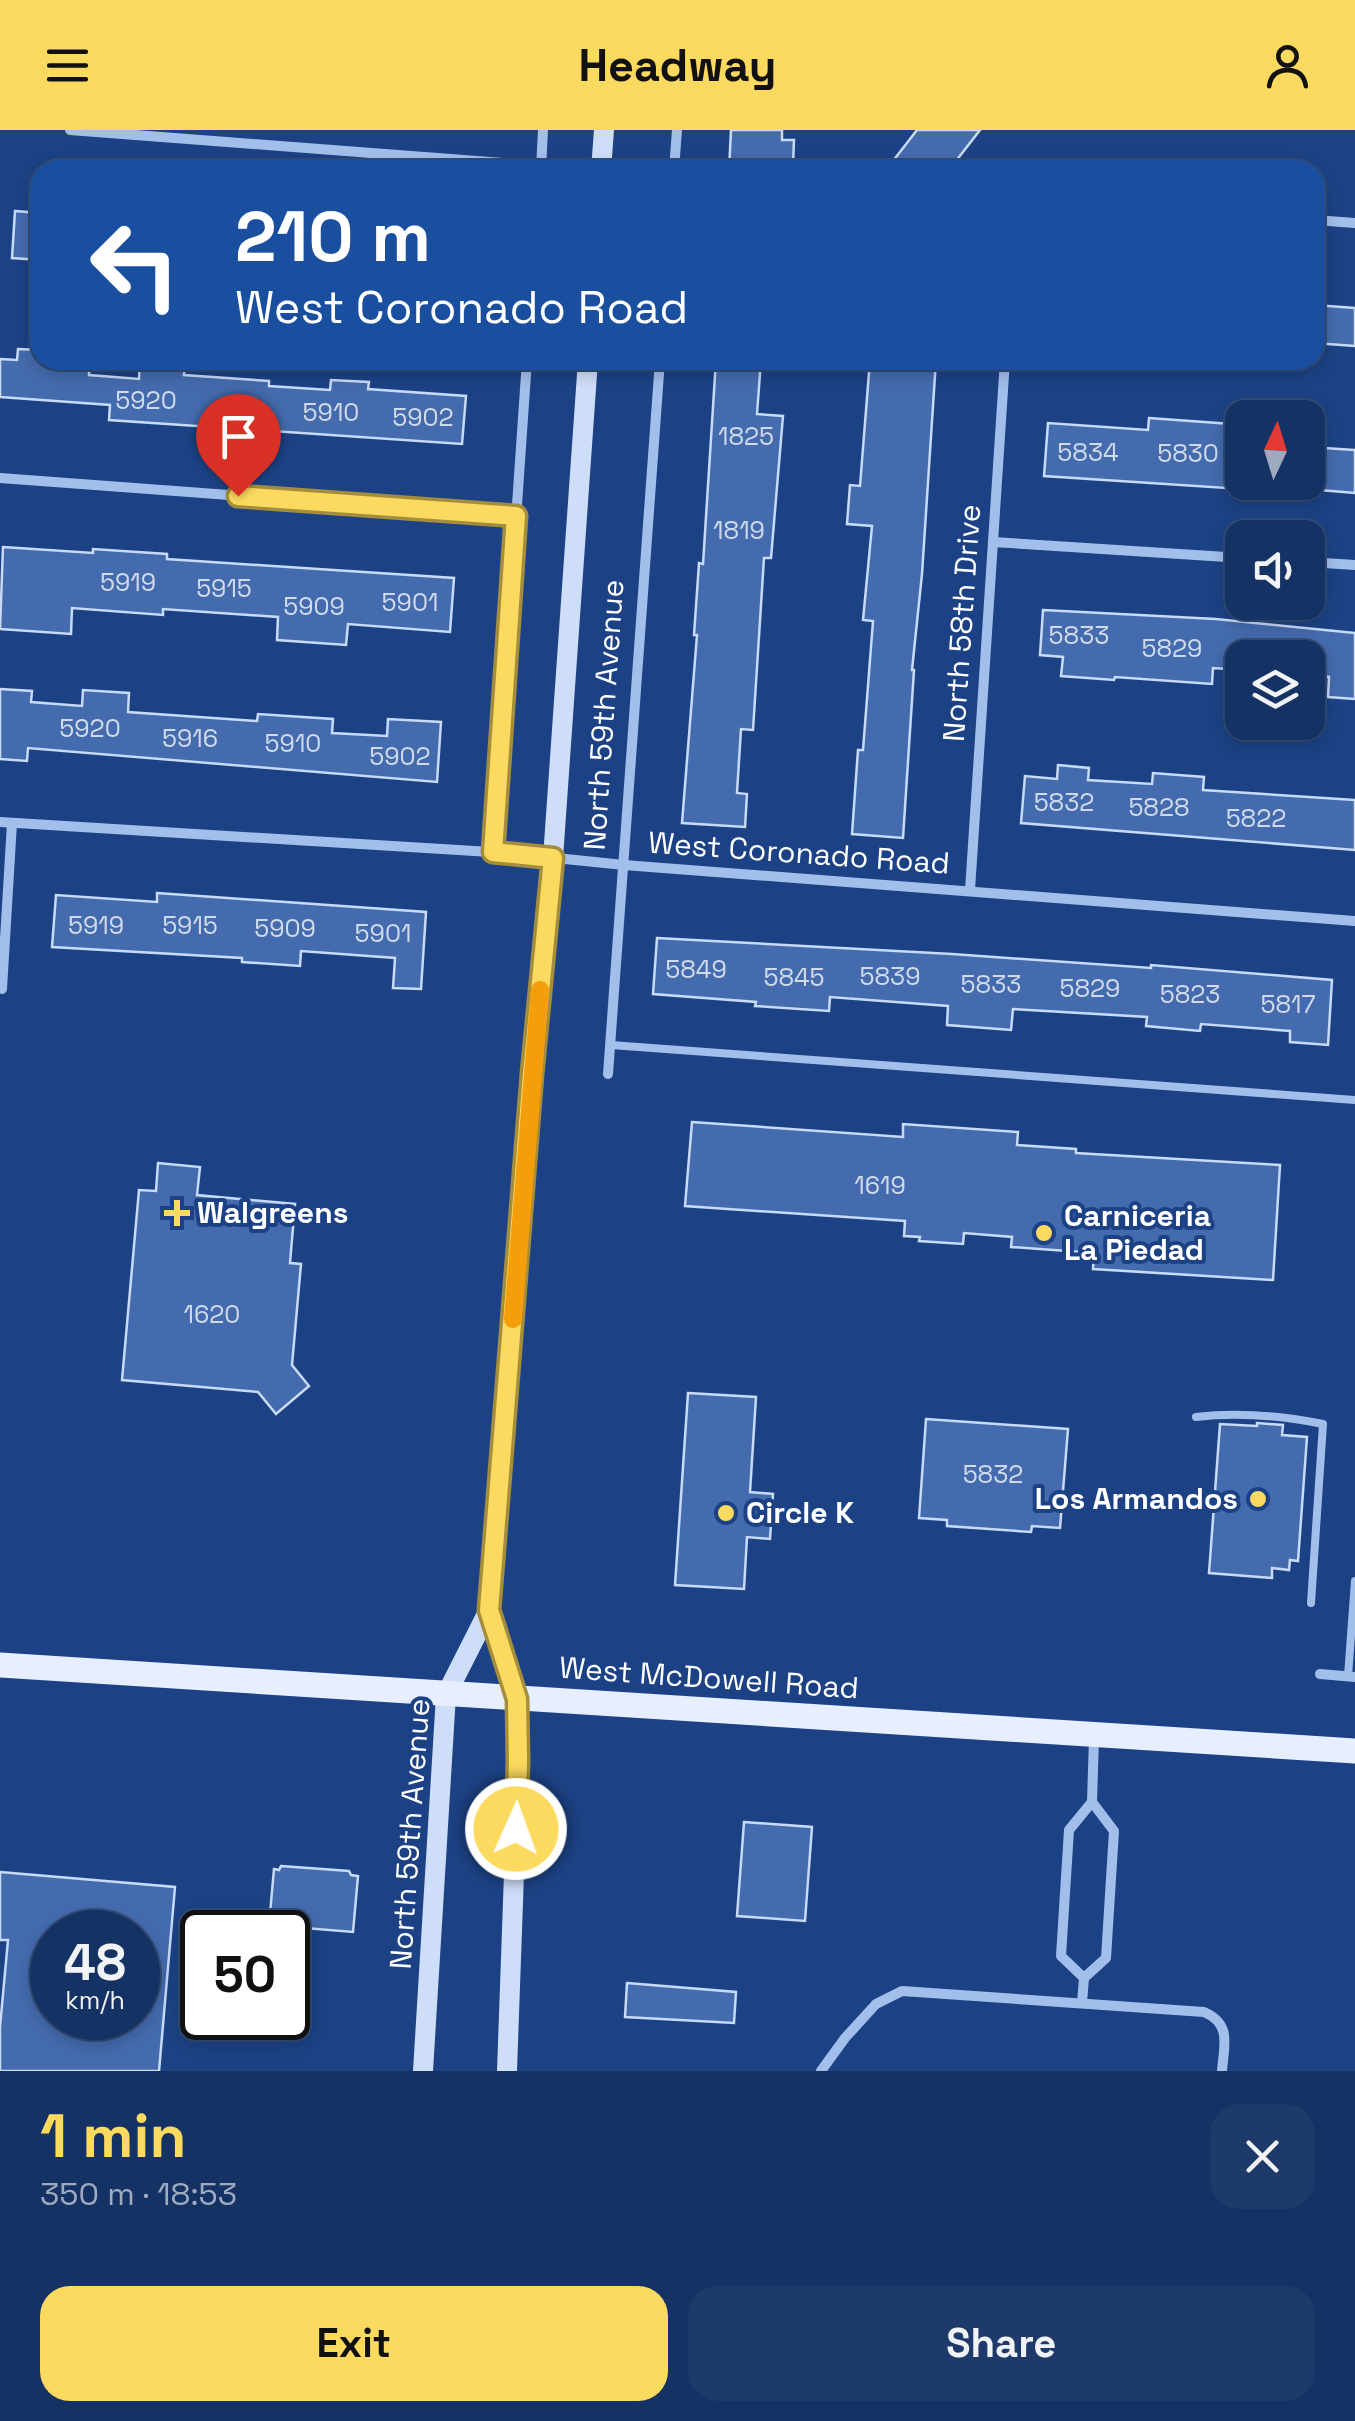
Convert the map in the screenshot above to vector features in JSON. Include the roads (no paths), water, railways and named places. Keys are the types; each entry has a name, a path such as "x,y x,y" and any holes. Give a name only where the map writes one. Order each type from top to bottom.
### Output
{"main road":[{"path":"602,160 604,130"},
{"name":"North 59th Avenue","path":"507,2071 517,1699 489,1610 553,858 587,370"},
{"name":"North 59th Avenue","path":"423,2071 446,1695 489,1610"},
{"name":"West McDowell Road","path":"0,1666 1355,1751"}],"street":[{"path":"70,130 442,160"},
{"path":"541,160 543,130"},
{"path":"675,160 677,130"},
{"path":"1325,221 1355,223"},
{"path":"493,852 526,370"},
{"name":"North 59th Avenue","path":"608,1074 659,370"},
{"name":"North 58th Drive","path":"970,890 1004,370"},
{"path":"0,478 516,516"},
{"path":"992,542 1225,557"},
{"path":"1325,563 1355,565"},
{"path":"2,989 6,822"},
{"name":"West Coronado Road","path":"6,822 493,852 624,866 1355,921"},
{"path":"1320,1674 1352,1676"},
{"path":"1084,1978 1060,1956 1069,1830 1092,1802 1094,1734"},
{"path":"1082,2003 1084,1978 1106,1958 1114,1831 1092,1802"},
{"path":"820,2071 876,2004 902,1991 1204,2012 1216,2017 1225,2031 1222,2071"}],"lane":[{"path":"611,1045 1355,1100"},
{"path":"1196,1417 1221,1414 1323,1424 1311,1602"},
{"path":"1352,1676 1355,1581"}],"place":[{"name":"Walgreens","path":"177,1213"},
{"name":"Carniceria La Piedad","path":"1044,1233"},
{"name":"Los Armandos","path":"1258,1499"},
{"name":"Circle K","path":"726,1513"}]}
